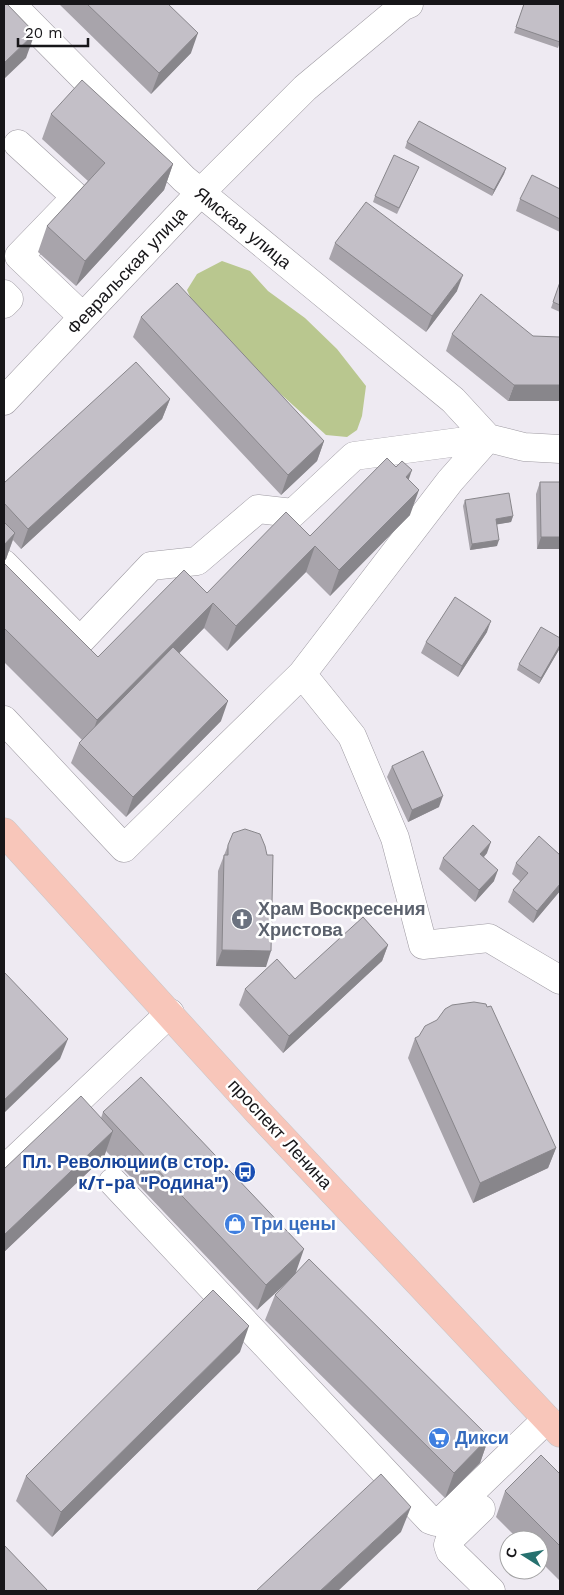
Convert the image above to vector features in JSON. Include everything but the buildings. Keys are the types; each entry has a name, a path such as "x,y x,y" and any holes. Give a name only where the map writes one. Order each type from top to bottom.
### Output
{"main road":[{"name":"проспект Ленина","path":"4,832 258,1112 555,1428"}],"street":[{"name":"Ямская улица","path":"11,4 184,179 452,400 488,438"},
{"name":"Февральская улица","path":"4,401 200,193 305,88 402,7 409,4"},
{"path":"18,144 76,197 19,256 83,317"},
{"path":"4,294 9,299 4,304"},
{"path":"4,720 124,848 302,674 450,481 488,438"},
{"path":"4,564 80,640 151,566 197,561 258,509 294,513 354,456 488,438 524,447 560,449"},
{"path":"302,674 352,736 395,838 423,945 489,938 560,980"},
{"path":"4,1170 170,1013"},
{"path":"113,1182 430,1520 441,1521 555,1428"},
{"path":"491,1591 450,1551 448,1545 450,1539 555,1428"}],"green space":[{"path":"222,261 250,271 268,291 305,318 337,349 366,386 362,416 357,430 347,437 326,435 263,378 197,312 187,290 197,274"}],"place":[{"name":"Храм Воскресения Христова","path":"242,919"},
{"name":"Пл. Революции(в стор. к/т-ра \"Родина\")","path":"245,1172"},
{"name":"Три цены","path":"235,1224"},
{"name":"Дикси","path":"439,1438"}]}
